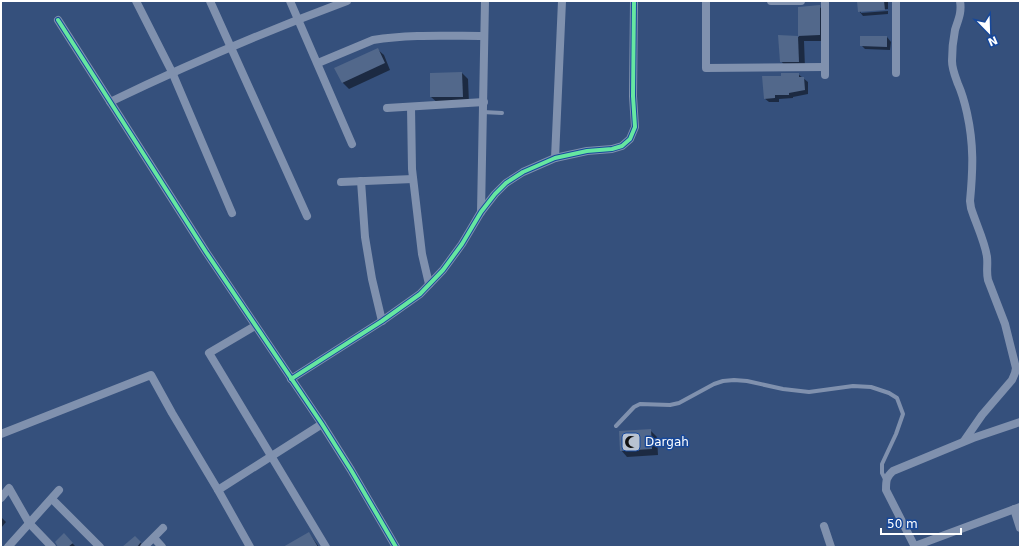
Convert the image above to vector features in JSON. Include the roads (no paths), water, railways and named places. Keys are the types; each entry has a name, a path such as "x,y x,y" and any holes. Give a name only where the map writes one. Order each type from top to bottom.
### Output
{"street":[{"path":"136,1 172,72 232,213"},
{"path":"210,1 307,216"},
{"path":"290,1 352,144"},
{"path":"110,102 172,72 298,19 346,1"},
{"path":"481,212 485,1"},
{"path":"555,158 562,1"},
{"path":"291,379 382,321 420,294 443,270 462,244 481,212 506,183 523,172 555,158 587,151 612,149 622,146 630,139 635,126 633,96 634,1"},
{"path":"706,1 706,68 825,71 825,1"},
{"path":"771,1 801,1"},
{"path":"896,1 896,73"},
{"path":"960,1 962,8 955,30 952,61 953,72 959,85 967,112 971,134 973,157 970,201 971,208 985,249 988,280 1005,324 1016,368 1012,380 982,415 964,442"},
{"path":"58,20 206,252 322,424 396,547"},
{"path":"318,63 373,40 407,37 484,36"},
{"path":"387,108 484,102"},
{"path":"411,107 413,179 422,254 429,284"},
{"path":"341,182 413,179"},
{"path":"361,181 365,237 372,279 382,321"},
{"path":"255,326 209,353 326,547"},
{"path":"1,434 151,375 250,547"},
{"path":"1020,422 964,442 893,471 888,476 886,481 886,490 915,547 1017,508 1020,528"},
{"path":"218,490 322,424"},
{"path":"1,498 9,488 29,523 52,547"},
{"path":"8,547 60,490"},
{"path":"52,499 100,547"},
{"path":"824,526 831,547"},
{"path":"144,547 163,528"},
{"path":"154,538 162,547"}],"lane":[{"path":"483,112 502,113"},
{"path":"616,426 634,407 640,404 670,405 679,403 714,384 723,381 747,381 783,389 809,392 853,386 871,387 889,393 897,398 903,414 896,434 882,464 882,473 886,481"}],"place":[{"name":"Dargah","path":"631,442"}]}
